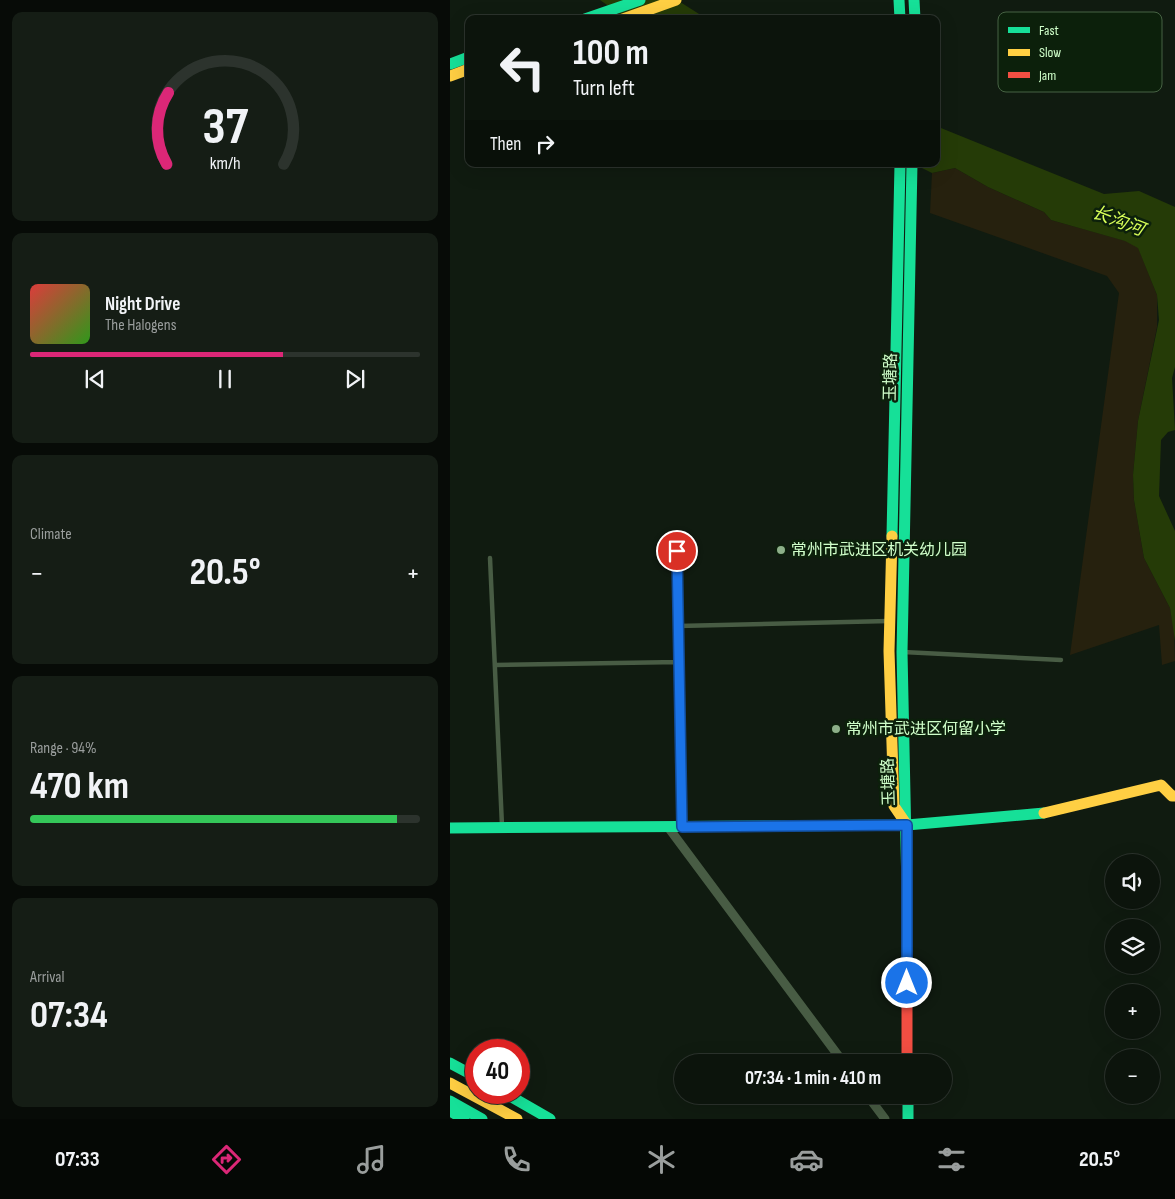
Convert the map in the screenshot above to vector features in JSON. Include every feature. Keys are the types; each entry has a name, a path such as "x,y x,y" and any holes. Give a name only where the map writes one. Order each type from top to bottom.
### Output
{"main road":[{"path":"597,15 640,0"},
{"path":"634,15 676,0"},
{"path":"899,0 900,15"},
{"path":"914,0 915,15"},
{"path":"450,64 465,59"},
{"path":"450,76 465,70"},
{"name":"玉塘路","path":"900,167 889,651 894,806 907,825"},
{"name":"玉塘路","path":"907,825 902,652 912,167"},
{"path":"450,828 907,825 1033,816 1161,785 1174,793"},
{"path":"907,825 908,1054"},
{"path":"450,1062 465,1071"},
{"path":"450,1083 472,1097 517,1119"},
{"path":"450,1101 482,1119"},
{"path":"524,1104 550,1119"},
{"path":"908,1104 908,1119"},
{"path":"450,1111 464,1119"}],"street":[{"path":"668,827 837,1054"},
{"path":"873,1104 884,1119"}],"lane":[{"path":"677,533 682,827"},
{"path":"490,558 502,827"},
{"path":"678,626 903,620"},
{"path":"889,651 1062,660"},
{"path":"494,665 679,662"}],"shaded area":[{"path":"955,168 988,187 1044,212 1051,220 1126,241 1138,247 1157,295 1157,327 1138,421 1133,475 1134,500 1144,558 1170,608 1174,629 1175,661 1162,665 1159,625 1070,655 1119,293 1107,276 930,213 932,173"}],"water":[{"path":"600,0 677,0 701,15 621,15"},
{"name":"长沟河","path":"940,128 1104,194 1139,191 1175,207 1175,367 1172,378 1175,430 1168,432 1161,440 1159,496 1175,531 1175,641 1170,608 1144,558 1134,500 1133,475 1138,421 1159,320 1157,295 1138,248 1125,241 1051,220 1044,212 988,187 955,168 932,173 920,167 940,167"}],"traffic: fast":[{"path":"597,15 640,0"},
{"path":"899,0 900,15"},
{"path":"914,0 915,15"},
{"path":"450,64 465,58"},
{"path":"892,536 900,167"},
{"path":"907,891 902,652 912,167"},
{"path":"450,828 907,825 1044,813"},
{"path":"450,1063 465,1071"},
{"path":"450,1101 482,1119"},
{"path":"524,1104 550,1119"},
{"path":"908,1104 908,1119"},
{"path":"450,1111 464,1119"}],"traffic: slow":[{"path":"634,15 676,0"},
{"path":"450,76 465,70"},
{"path":"892,536 889,651 894,806 907,825"},
{"path":"1044,813 1161,785 1172,796 1175,796"},
{"path":"450,1083 517,1119"}],"traffic: jam":[{"path":"907,891 907,1054"}],"place":[{"name":"常州市武进区机关幼儿园","path":"781,550"},
{"name":"常州市武进区何留小学","path":"836,729"}],"route":[{"path":"677,551 682,827 907,825 907,983"}]}
